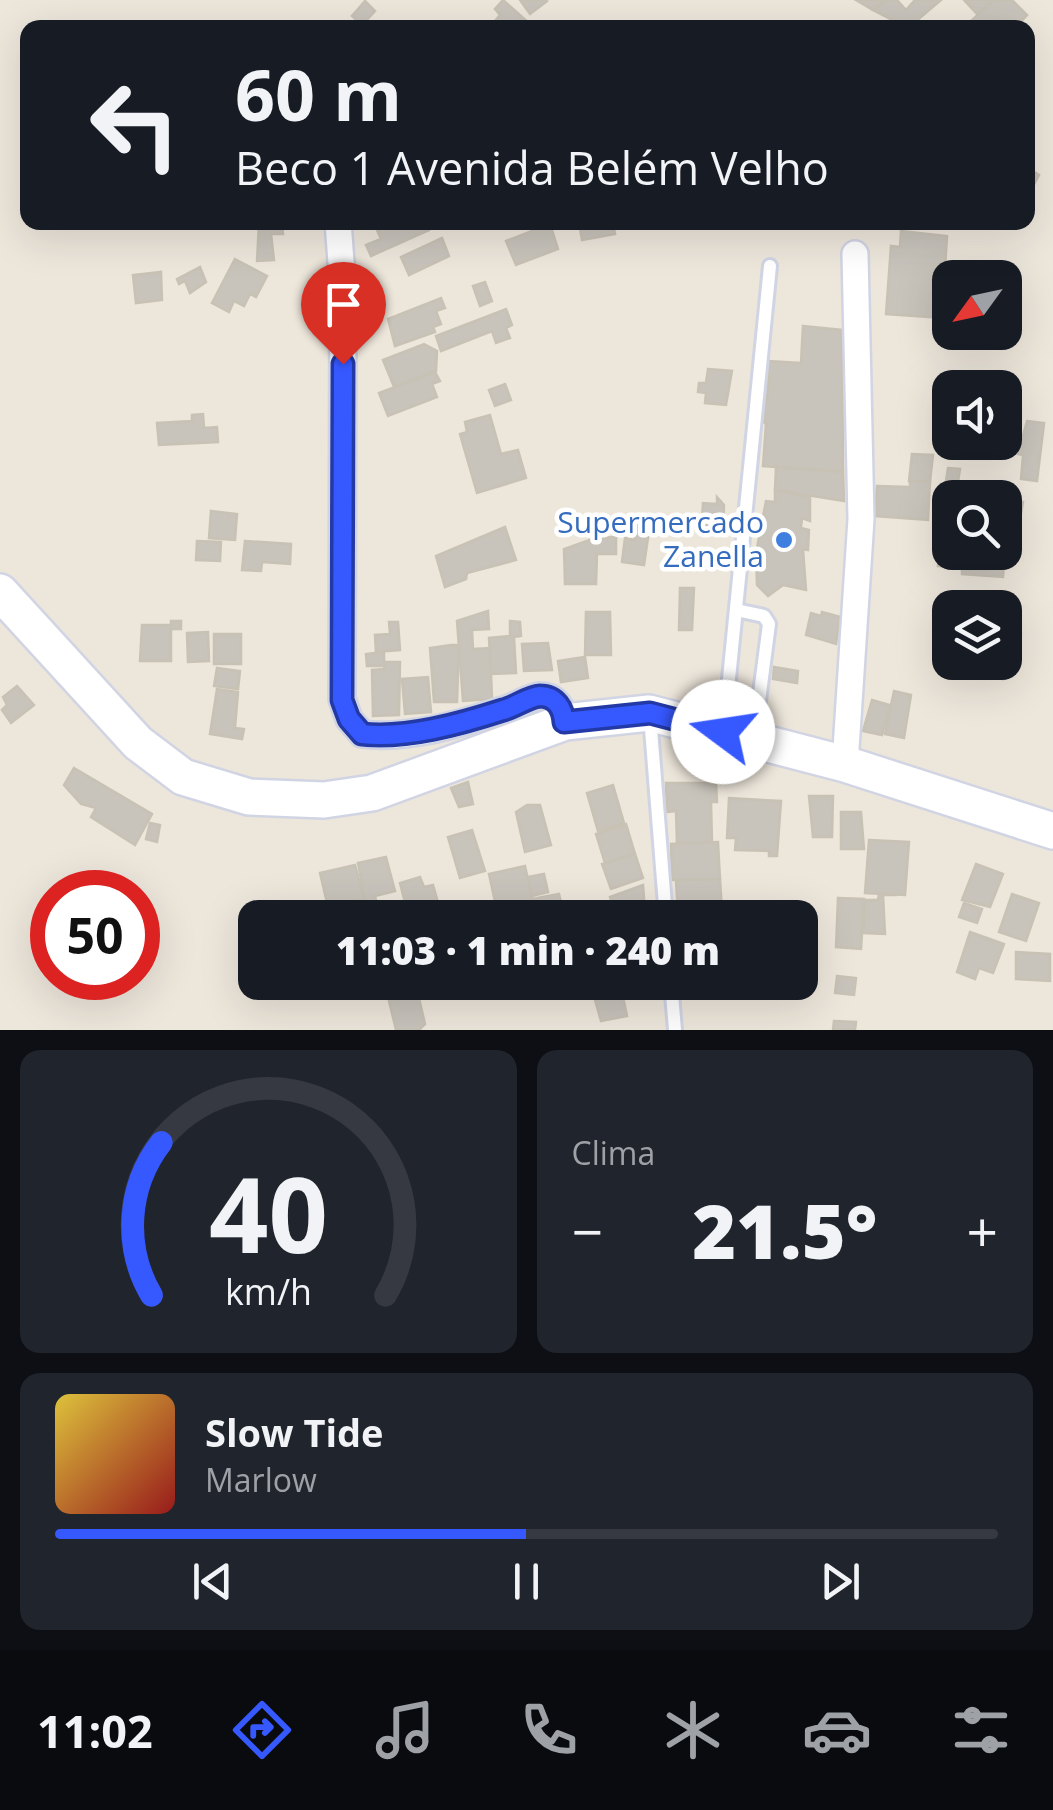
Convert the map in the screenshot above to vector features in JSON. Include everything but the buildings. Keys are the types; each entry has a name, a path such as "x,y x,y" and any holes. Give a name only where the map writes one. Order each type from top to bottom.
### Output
{"main road":[{"path":"0,592 138,744 183,778 248,797 324,800 372,793 564,722 650,713 845,764 1053,832"}],"street":[{"path":"339,230 343,289 342,700 349,719 362,734 386,737 504,710 538,696 552,698 563,710 564,722"},
{"path":"845,764 861,519 855,254"}],"lane":[{"path":"738,736 736,610 770,266"},
{"path":"736,610 764,616 768,624 738,736"},
{"path":"650,713 665,900"},
{"path":"672,1000 675,1030"}],"place":[{"name":"Supermercado Zanella","path":"784,540"}],"route":[{"path":"343,364 342,700 349,719 362,734 386,737 504,710 538,696 552,698 563,710 564,722 650,713 723,732"}]}
